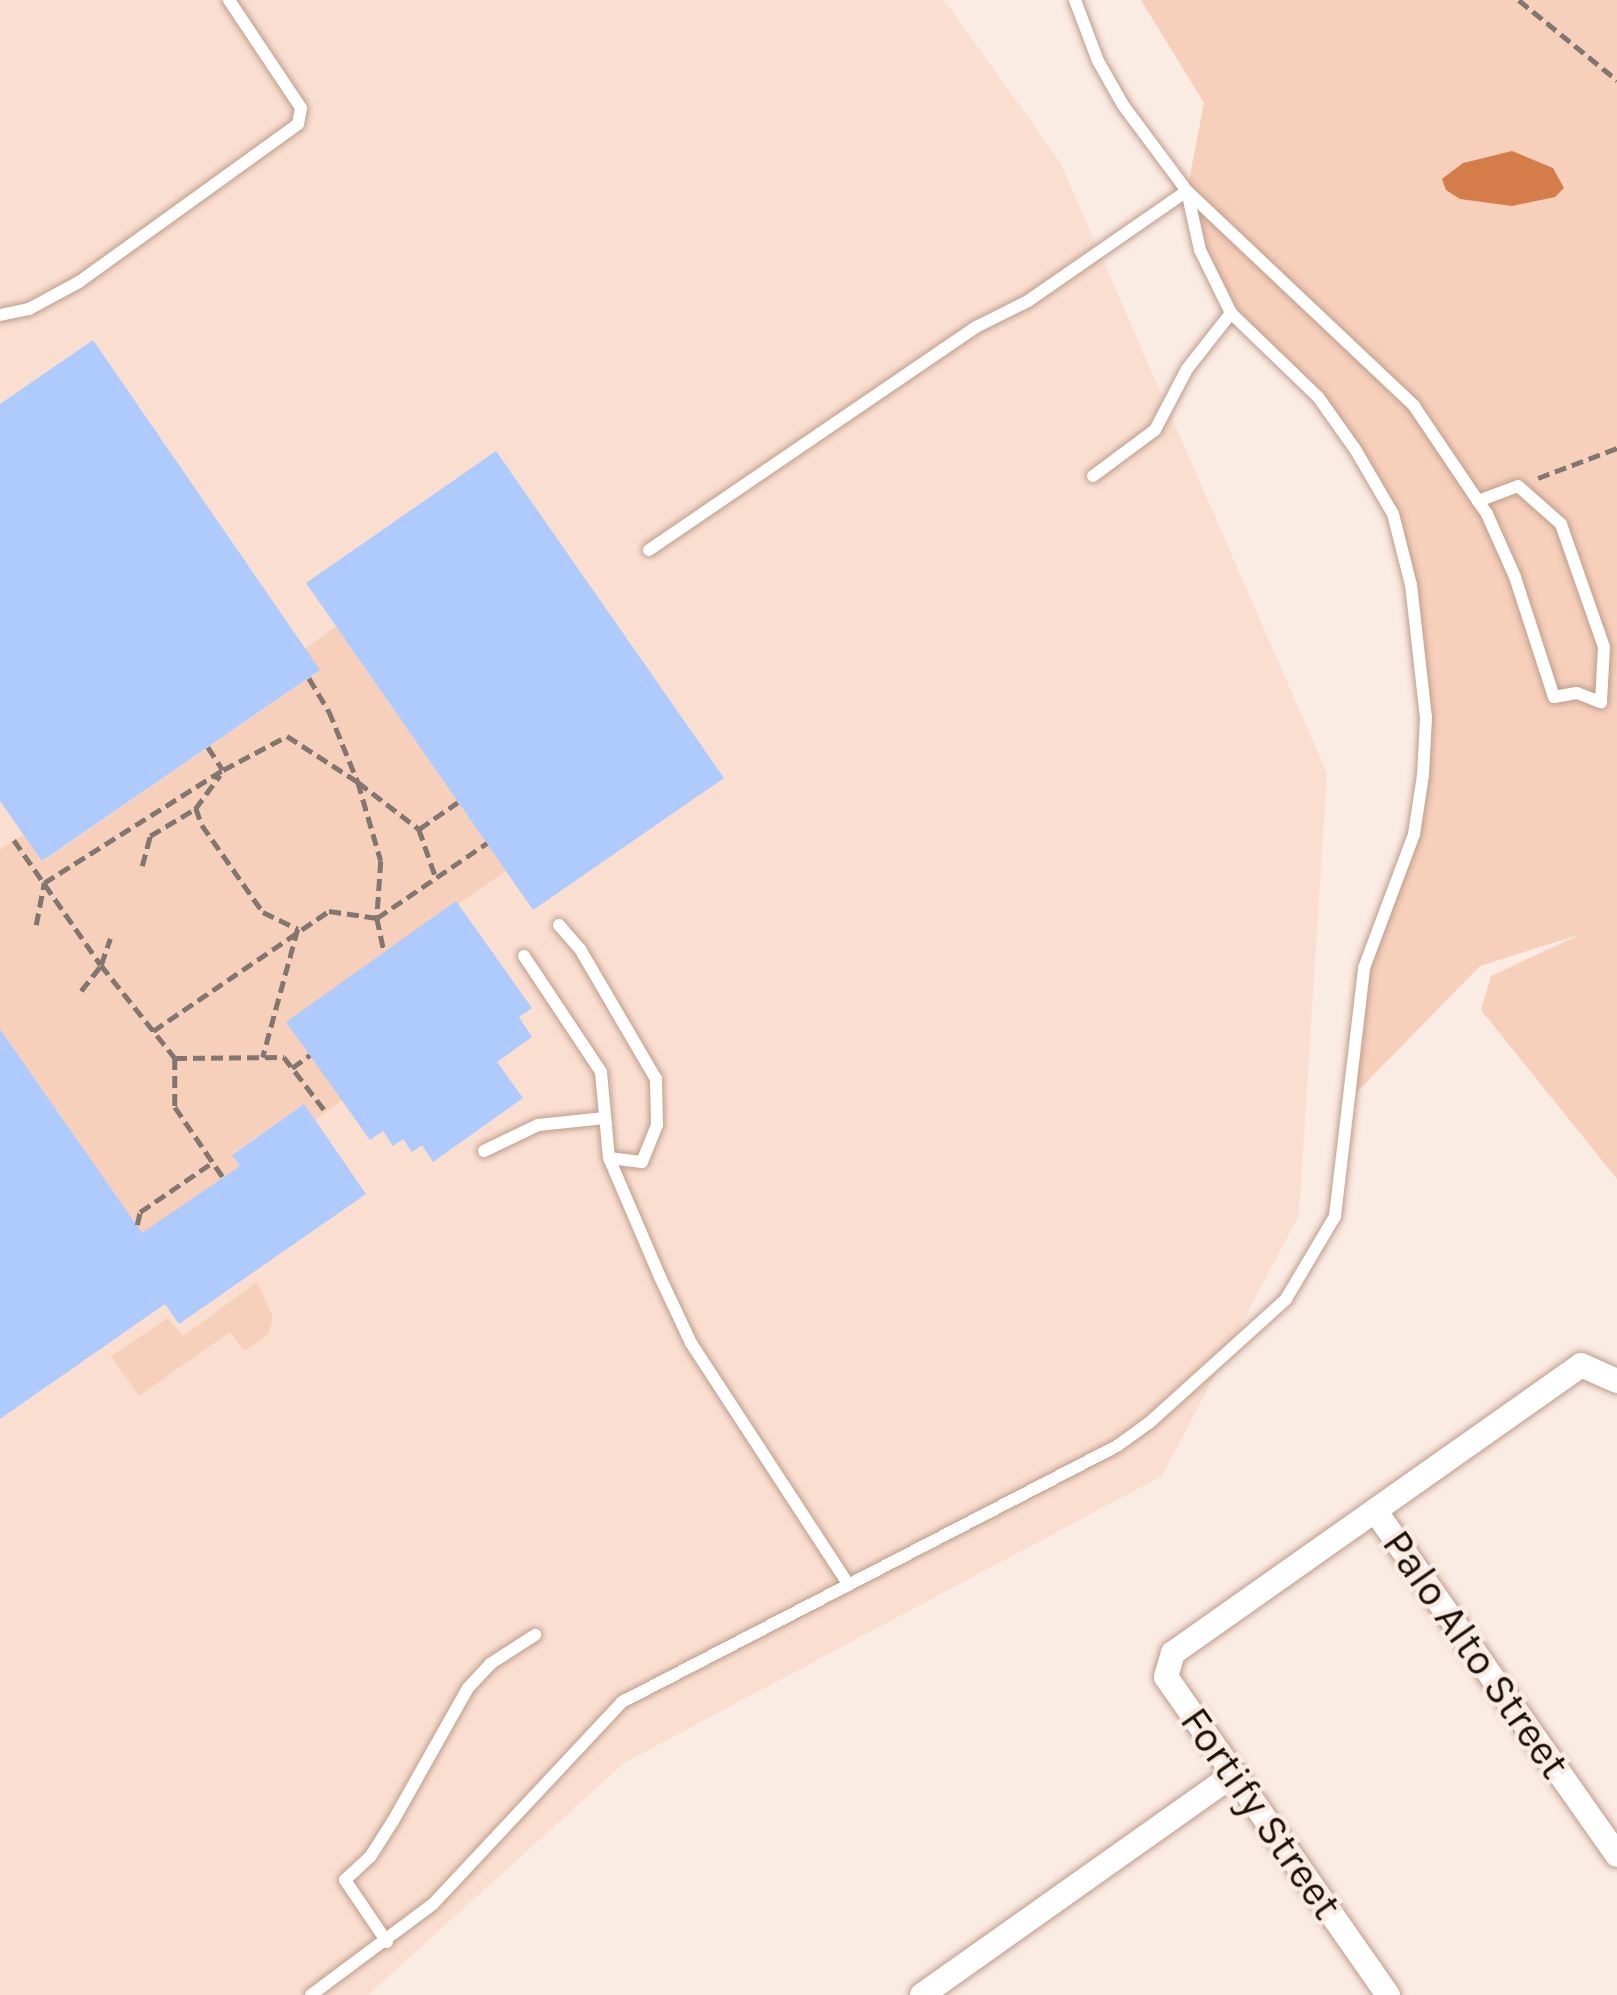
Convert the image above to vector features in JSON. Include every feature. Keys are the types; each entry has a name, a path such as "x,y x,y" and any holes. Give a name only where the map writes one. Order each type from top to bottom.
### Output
{"street":[{"path":"1376,1512 1580,1365 1617,1381"},
{"name":"Fortify Street","path":"1376,1512 1173,1653 1166,1677 1388,1995"},
{"name":"Palo Alto Street","path":"1376,1512 1617,1855"},
{"path":"922,1995 1234,1774"}],"lane":[{"path":"0,315 29,309 79,282 298,124 301,108 229,0"},
{"path":"1075,0 1114,90 1187,191 1414,406 1478,501 1515,577 1554,697 1576,693 1601,702 1604,647 1561,524 1518,485 1478,501"},
{"path":"310,1995 433,1904 622,1702 1117,1446 1149,1423 1286,1299 1335,1216 1364,968 1414,834 1424,775 1419,645 1393,514 1318,397 1231,313 1200,250 1187,191"},
{"path":"649,550 976,327 1028,301 1187,191"},
{"path":"1093,476 1155,430 1187,369 1231,313"},
{"path":"560,925 656,1079 657,1125 642,1162 610,1158"},
{"path":"524,956 601,1072 610,1158 691,1343 848,1584"},
{"path":"484,1151 538,1125 605,1118"},
{"path":"387,1942 345,1880 370,1857 468,1688 490,1664 535,1635"}],"path":[{"path":"1519,0 1617,80"},
{"path":"1518,485 1617,448"},
{"path":"309,678 329,711 358,782 381,861 377,917 384,951"},
{"path":"36,925 44,883 223,770 287,736 358,782 419,830 436,878"},
{"path":"208,747 223,770"},
{"path":"142,866 151,836 196,808 223,770"},
{"path":"419,830 458,802"},
{"path":"196,808 262,912 298,928"},
{"path":"14,839 101,965 175,1058 176,1107 223,1178"},
{"path":"153,1031 298,928 329,911 377,917 487,843"},
{"path":"263,1057 298,928"},
{"path":"81,991 101,965 110,939"},
{"path":"292,1068 310,1055"},
{"path":"175,1058 284,1057 326,1112"},
{"path":"136,1226 140,1212 213,1162"}],"shaded area":[{"path":"0,0 944,0 1060,162 1327,773 1299,1215 1162,1476 624,1763 368,1995 0,1995"},
{"path":"1141,0 1617,0 1617,1179 1481,1010 1491,976 1581,934 1480,966 1351,1098 1364,968 1396,882 1423,775 1419,645 1393,514 1318,397 1231,313 1200,250 1187,191 1204,103"},
{"path":"1512,151 1553,168 1564,188 1555,197 1512,206 1460,199 1446,190 1442,179 1463,163"},
{"path":"336,626 506,871 287,1021 342,1100 315,1120 303,1105 232,1154 240,1166 142,1234 0,1029 0,850 23,834 43,861 319,671 305,649"},
{"path":"257,1282 273,1317 268,1335 244,1351 230,1332 139,1396 111,1356 168,1318 183,1336"}],"building":[{"path":"93,340 320,670 42,861 0,801 0,404"},
{"path":"496,451 724,778 533,910 306,583"},
{"path":"456,901 532,1008 519,1017 532,1037 497,1062 523,1098 433,1162 422,1145 412,1152 403,1139 393,1146 383,1131 370,1140 286,1022"},
{"path":"0,1029 142,1233 240,1166 232,1155 304,1104 366,1194 179,1324 165,1304 0,1419"}]}
